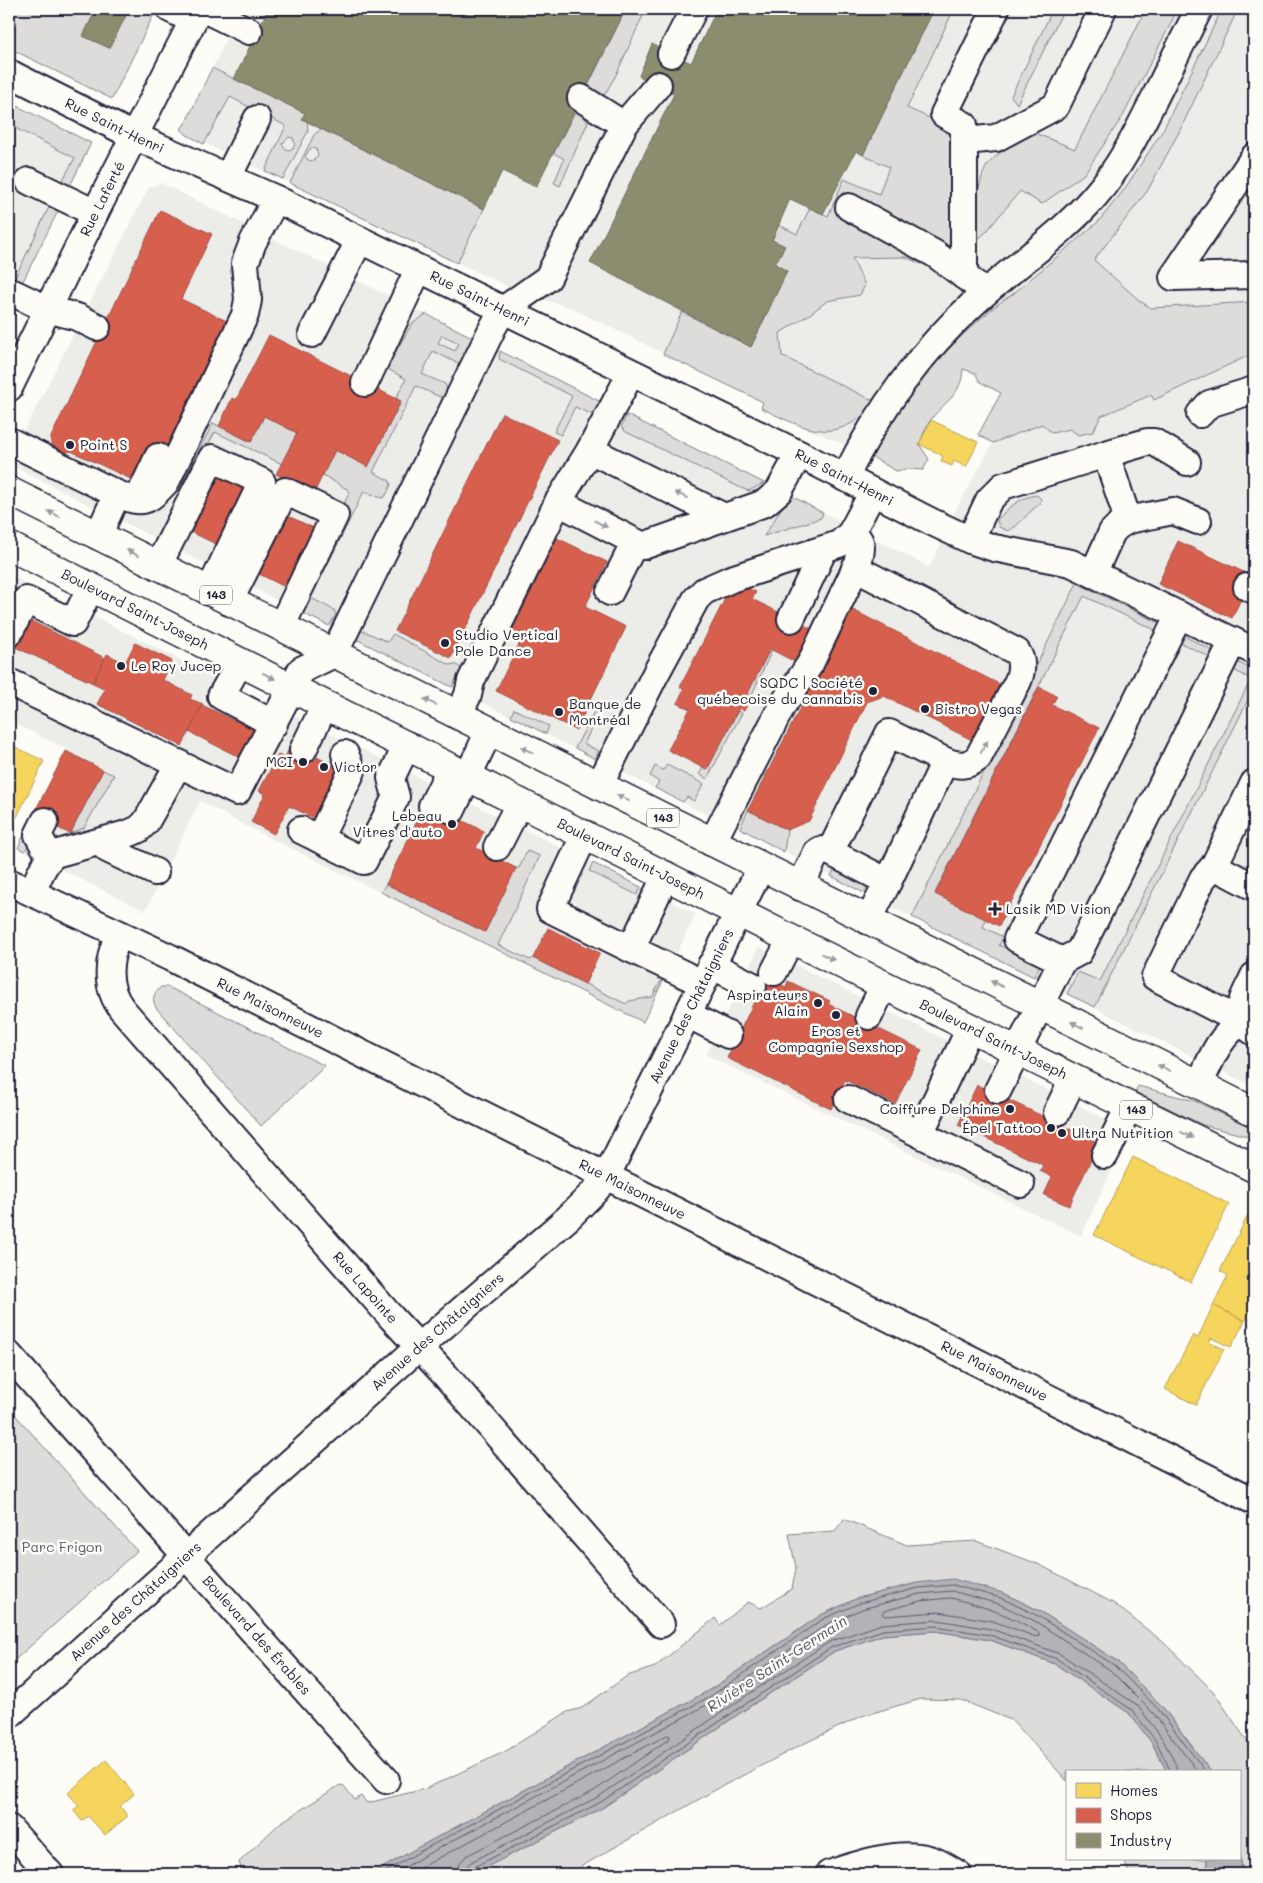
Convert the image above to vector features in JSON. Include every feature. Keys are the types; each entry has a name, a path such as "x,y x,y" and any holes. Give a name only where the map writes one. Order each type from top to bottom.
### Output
{"main road":[{"name":"143","path":"9,491 1254,1112"},
{"name":"Boulevard Saint-Joseph","path":"9,546 737,912 1254,1168"}],"street":[{"path":"170,9 199,13 249,30"},
{"path":"671,54 694,9"},
{"path":"964,276 964,124 944,114 996,9"},
{"path":"965,140 996,138 1056,106 1103,9"},
{"path":"845,478 863,441 914,367 953,322 1068,223 1094,196 1112,173 1139,130 1199,9"},
{"name":"Rue Laferté","path":"9,388 134,136 199,13"},
{"name":"Rue Saint-Henri","path":"9,73 134,136 276,199 418,270 799,454 959,535 994,548 1071,563 1244,646"},
{"path":"9,682 237,792 302,670 334,654 503,310 548,278 624,125 658,85"},
{"path":"582,98 624,125"},
{"path":"228,177 257,119"},
{"path":"1254,157 1173,277 1254,274"},
{"path":"29,181 95,213"},
{"path":"9,440 114,486 152,496 166,482 245,315 248,300 245,263 253,242 276,199"},
{"path":"849,207 935,254 986,292"},
{"path":"312,334 359,241"},
{"path":"365,383 418,270"},
{"path":"9,292 47,309 77,317 97,327"},
{"path":"458,716 468,695 471,681 558,502 590,450 631,373"},
{"path":"1200,414 1209,404 1254,390"},
{"path":"959,535 1003,486 1147,442 1154,442 1187,462"},
{"path":"590,450 724,517"},
{"path":"558,502 643,546 765,503 779,491 799,454"},
{"path":"1106,454 1128,520"},
{"path":"98,536 114,486 158,457"},
{"path":"158,566 212,458 279,484 335,515 281,627"},
{"path":"219,597 279,484"},
{"path":"599,786 656,673 696,600 704,591 732,579 839,544 851,533 873,492"},
{"path":"1093,574 1112,532 1128,520 1173,511 1198,521"},
{"path":"712,843 782,706 810,664 855,568 862,550 861,542 851,533"},
{"path":"610,592 635,542"},
{"path":"791,619 824,549"},
{"path":"830,852 889,733 955,765 971,764 983,750 1021,673 1020,657 1017,652 855,568"},
{"path":"9,633 26,600 73,623 91,587"},
{"path":"1062,961 1018,940 1179,615"},
{"path":"998,1090 1062,961 1079,952 1244,646"},
{"path":"240,662 222,696 274,724"},
{"path":"303,750 325,705"},
{"path":"361,722 343,759 352,771 310,835 364,861 396,797 391,778 407,745"},
{"path":"442,808 459,771 489,731"},
{"path":"868,921 945,761"},
{"path":"20,887 54,854 139,829 146,822 178,763"},
{"path":"1248,1027 1155,977 1203,878 1214,866 1254,783"},
{"path":"497,847 520,802"},
{"path":"45,821 38,834 50,857"},
{"path":"585,834 550,909 631,949 707,974 763,979 792,939"},
{"path":"102,841 107,850 155,872"},
{"path":"800,887 817,852 820,850 830,852 888,882"},
{"path":"1214,866 1254,887"},
{"name":"Avenue des Châtaigniers","path":"9,1715 419,1348 568,1218 595,1191 606,1177 761,867"},
{"path":"631,949 666,875"},
{"name":"Rue Maisonneuve","path":"20,887 171,958 1254,1501"},
{"name":"Rue Lapointe","path":"119,934 109,962 110,978 120,1006 419,1348 447,1377 661,1624"},
{"path":"1248,1027 1240,1006 1254,976"},
{"path":"869,1016 884,985"},
{"path":"687,1014 728,1035"},
{"path":"1199,1085 1227,1033 1248,1027"},
{"path":"920,1134 970,1028"},
{"path":"1057,1112 1074,1079"},
{"path":"848,1099 1021,1184"},
{"path":"1105,1155 1129,1106"},
{"name":"Boulevard des Érables","path":"9,1355 386,1780"},
{"path":"9,1828 50,1874"},
{"path":"829,1874 875,1861 898,1857 920,1857 940,1863 958,1874"}],"shaded area":[{"path":"241,9 1254,9 1254,302 1151,308 1140,301 1075,243 1013,294 1001,300 885,430 872,457 761,408 763,402 569,307 524,294 187,135 181,129"},
{"path":"9,102 91,143 9,310"},
{"path":"161,183 790,495 929,567 948,530 955,511 993,443 1042,424 1052,433 1070,429 1152,395 1154,400 1254,353 1254,1087 864,893 740,828 708,815 296,610 9,464 9,460 149,187"},
{"path":"9,575 696,914 643,1022 246,826 200,801 145,911 18,848 67,749 9,721"},
{"path":"759,947 1130,1131 1081,1236 706,1055"}],"green space":[{"path":"9,9 94,9 96,10 83,36 109,48 129,9 143,9 154,14 112,99 9,48"},
{"path":"626,9 646,9 616,75 602,99 586,90"},
{"path":"934,9 954,9 907,108 950,127 955,140 956,252 921,264 905,257 852,258 865,285 860,295 827,301 780,333 782,356 876,402 862,416 848,425 835,429 807,428 761,408 763,402 663,354 682,312 751,347 787,271 775,264 784,246 772,240 779,225 797,234 810,208 828,216 844,179 879,194 889,167 863,155"},
{"path":"1053,9 1064,9 1017,104 1011,96"},
{"path":"1146,9 1178,9 1123,116 1084,174 1042,204 1020,191 986,232 975,242 979,188 985,169 990,162 1004,150 1032,132 1075,149"},
{"path":"1222,9 1238,9 1180,130 1148,190 1094,260 1140,301 1151,308 1254,302 1254,353 1154,400 1151,395 1101,416 1093,432 1078,435 1070,429 1052,433 1042,424 993,443 978,435 1001,393 980,382 975,373 963,369 960,385 930,421 919,444 929,459 923,470 907,469 896,471 872,457 882,437 906,400 948,350 979,320 1013,294 1098,222 1124,190 1163,130"},
{"path":"212,68 305,113 302,119 307,121 308,131 283,179 265,171 286,126 230,97 204,144 187,135 181,129","holes":["289,137 293,138 295,144 293,148 285,149 282,144"]},
{"path":"9,102 91,143 69,188 61,183 75,158 9,125"},
{"path":"577,108 588,122 560,186 554,183 564,159 554,153"},
{"path":"321,129 484,209 457,263 290,183 314,135","holes":["311,148 316,149 318,155 315,159 308,160 305,156"]},
{"path":"49,207 58,211 22,283 14,280"},
{"path":"426,314 474,338 461,362 457,363 433,351 422,374 445,384 447,389 444,396 440,397 416,386 373,472 390,481 391,485 385,497 381,498 364,491 311,598 334,610 336,615 329,626 296,610 350,491 323,475 335,450 368,466 401,402 396,398 406,379 386,368 412,324","holes":["442,335 459,343 455,351 438,343"]},
{"path":"500,351 601,402 595,413 591,414 575,407 561,435 554,432 572,396 499,359"},
{"path":"627,415 764,483 749,491 626,432 621,427"},
{"path":"264,416 297,433 282,464 215,432 187,483 182,483 213,423 251,442"},
{"path":"790,495 823,513 821,518 764,536"},
{"path":"1037,495 1041,499 1040,504 1017,525 1008,531 999,527 997,520 1010,507 1025,498"},
{"path":"1077,583 1159,623 1155,630 1084,596 935,893 986,919 983,927 1003,937 999,945 1040,965 1034,977 912,917"},
{"path":"364,631 388,642 393,634 450,665 455,664 461,668 452,687 356,639 360,632"},
{"path":"1184,636 1215,652 1212,658 1181,643"},
{"path":"770,649 772,650 749,701 745,699"},
{"path":"1234,660 1254,671 1254,688 1095,1007 1067,994 1078,972 1100,981 1251,679 1230,668"},
{"path":"597,706 601,708 584,744 599,751 595,759 575,748"},
{"path":"514,709 549,726 546,734 511,716"},
{"path":"738,711 742,713 707,779 699,774 703,768 707,770"},
{"path":"667,765 704,784 694,801 687,797 683,802 655,788 659,782 650,776 655,766 663,770"},
{"path":"103,770 114,775 84,828 70,834"},
{"path":"748,810 787,830 784,852 740,828"},
{"path":"33,815 42,819 25,851 18,848"},
{"path":"527,851 540,856 498,945 530,960 533,958 626,1004 629,1001 652,997 661,981 663,981 643,1022 381,892 386,884 485,932 516,868 519,868"},
{"path":"593,863 641,887 637,895 589,871"},
{"path":"836,867 869,883 864,893 831,876"},
{"path":"161,987 168,987 325,1066 261,1126 157,1009 154,997"},
{"path":"1138,1086 1195,1101 1254,1129 1254,1138 1203,1125 1135,1092"},
{"name":"Parc Frigon","path":"9,1408 137,1551 9,1665"},
{"path":"844,1519 907,1545 976,1541 1038,1564 1113,1603 1162,1641 1213,1691 1254,1751 1254,1874 1243,1874 1240,1857 1240,1770 1210,1770 1162,1706 1117,1661 1040,1611 1003,1593 917,1583 858,1598 821,1615 708,1691 372,1874 243,1874 239,1862 280,1823 340,1785 344,1786 355,1800 361,1796 367,1803 425,1789 506,1751 567,1712 582,1708 627,1676 655,1667 715,1618 720,1625 748,1602 761,1608 792,1589 796,1568 789,1534 835,1531"},
{"path":"935,1631 990,1640 1055,1664 1129,1713 1152,1743 1166,1770 1066,1770 1066,1780 1013,1721 961,1700 921,1699 862,1716 801,1745 717,1789 568,1874 473,1874 604,1807 746,1709 835,1651 883,1635"},
{"path":"1124,1860 1207,1860 1207,1874 1129,1874"}],"water":[{"name":"Rivière Saint-Germain","path":"953,1579 1003,1593 1040,1611 1117,1661 1162,1706 1210,1770 1166,1770 1152,1743 1129,1713 1055,1664 990,1640 935,1631 883,1635 835,1651 746,1709 604,1807 473,1874 372,1874 708,1691 821,1615 858,1598 917,1583"},
{"path":"1240,1857 1243,1874 1207,1874 1207,1860 1240,1860"}],"building: Homes":[{"path":"931,420 978,442 966,467 954,461 952,466 947,464 941,461 943,456 919,444"},
{"path":"11,745 44,761 14,823 9,821 9,749"},
{"path":"1133,1157 1229,1204 1191,1282 1094,1235"},
{"path":"1249,1213 1254,1216 1254,1302 1245,1321 1213,1305 1228,1275 1220,1271"},
{"path":"1213,1305 1245,1321 1231,1347 1211,1338 1209,1342 1224,1349 1196,1405 1165,1389 1193,1335 1198,1338"},
{"path":"106,1760 134,1794 120,1806 128,1816 105,1835 88,1816 82,1821 73,1810 79,1806 68,1793"}],"building: Shops":[{"path":"160,210 212,234 181,299 233,324 167,462 135,481 71,451 64,453 51,444 51,437"},
{"path":"269,335 401,401 368,467 335,450 314,493 276,474 297,433 264,416 251,442 219,426 232,398 236,400"},
{"path":"502,413 558,440 451,658 395,631"},
{"path":"219,476 230,482 233,476 251,495 224,548 191,532"},
{"path":"286,515 320,531 287,588 257,573"},
{"path":"557,538 607,562 585,607 626,627 576,730 496,691 523,636 512,631"},
{"path":"1178,541 1252,576 1232,618 1158,584"},
{"path":"742,586 756,592 752,599 818,632 801,665 770,649 745,699 749,701 744,711 739,708 707,770 668,750 690,709 677,703 684,689 680,687 730,589 739,593"},
{"path":"851,609 1005,687 976,742 884,696 867,702 809,821 787,830 748,810"},
{"path":"29,620 105,658 93,683 15,647"},
{"path":"135,643 172,661 163,680 192,695 190,699 203,704 182,746 97,704 105,689 93,683 107,654 125,663"},
{"path":"1039,687 1057,696 1052,705 1099,728 999,926 935,894"},
{"path":"202,705 254,730 241,758 189,732"},
{"path":"289,748 315,761 317,757 343,771 318,820 289,806 274,834 251,822 265,794 259,791 278,755 285,758"},
{"path":"66,751 103,770 70,834 33,815"},
{"path":"426,803 484,831 476,848 516,868 485,932 386,884"},
{"path":"548,928 600,953 585,984 533,958"},
{"path":"766,977 786,987 788,981 830,1001 828,1004 922,1050 895,1104 845,1080 831,1109 727,1058"},
{"path":"977,1085 1099,1143 1069,1206 1044,1195 1052,1177 1040,1171 1043,1165 958,1125"}],"building: Industry":[{"path":"94,9 129,9 110,48 83,36 96,10"},
{"path":"268,9 626,9 536,187 502,171 484,209 321,129 302,119 305,113 234,79"},
{"path":"717,9 934,9 863,155 856,151 823,214 790,199 772,240 785,246 775,264 787,271 751,347 590,263 674,94 639,76 652,44 691,63"}],"place":[{"name":"Point S","path":"70,445"},
{"name":"Studio Vertical Pole Dance","path":"445,643"},
{"name":"Le Roy Jucep","path":"121,666"},
{"name":"SQDC | Société québecoise du cannabis","path":"873,691"},
{"name":"Bistro Vegas","path":"925,709"},
{"name":"Banque de Montréal","path":"559,712"},
{"name":"MCI","path":"303,762"},
{"name":"Victor","path":"324,767"},
{"name":"Lebeau Vitres d'auto","path":"452,824"},
{"name":"Lasik MD Vision","path":"995,909"},
{"name":"Aspirateurs Alain","path":"818,1003"},
{"name":"Eros et Compagnie Sexshop","path":"836,1015"},
{"name":"Coiffure Delphine","path":"1010,1109"},
{"name":"Épel Tattoo","path":"1051,1128"},
{"name":"Ultra Nutrition","path":"1062,1133"}]}
